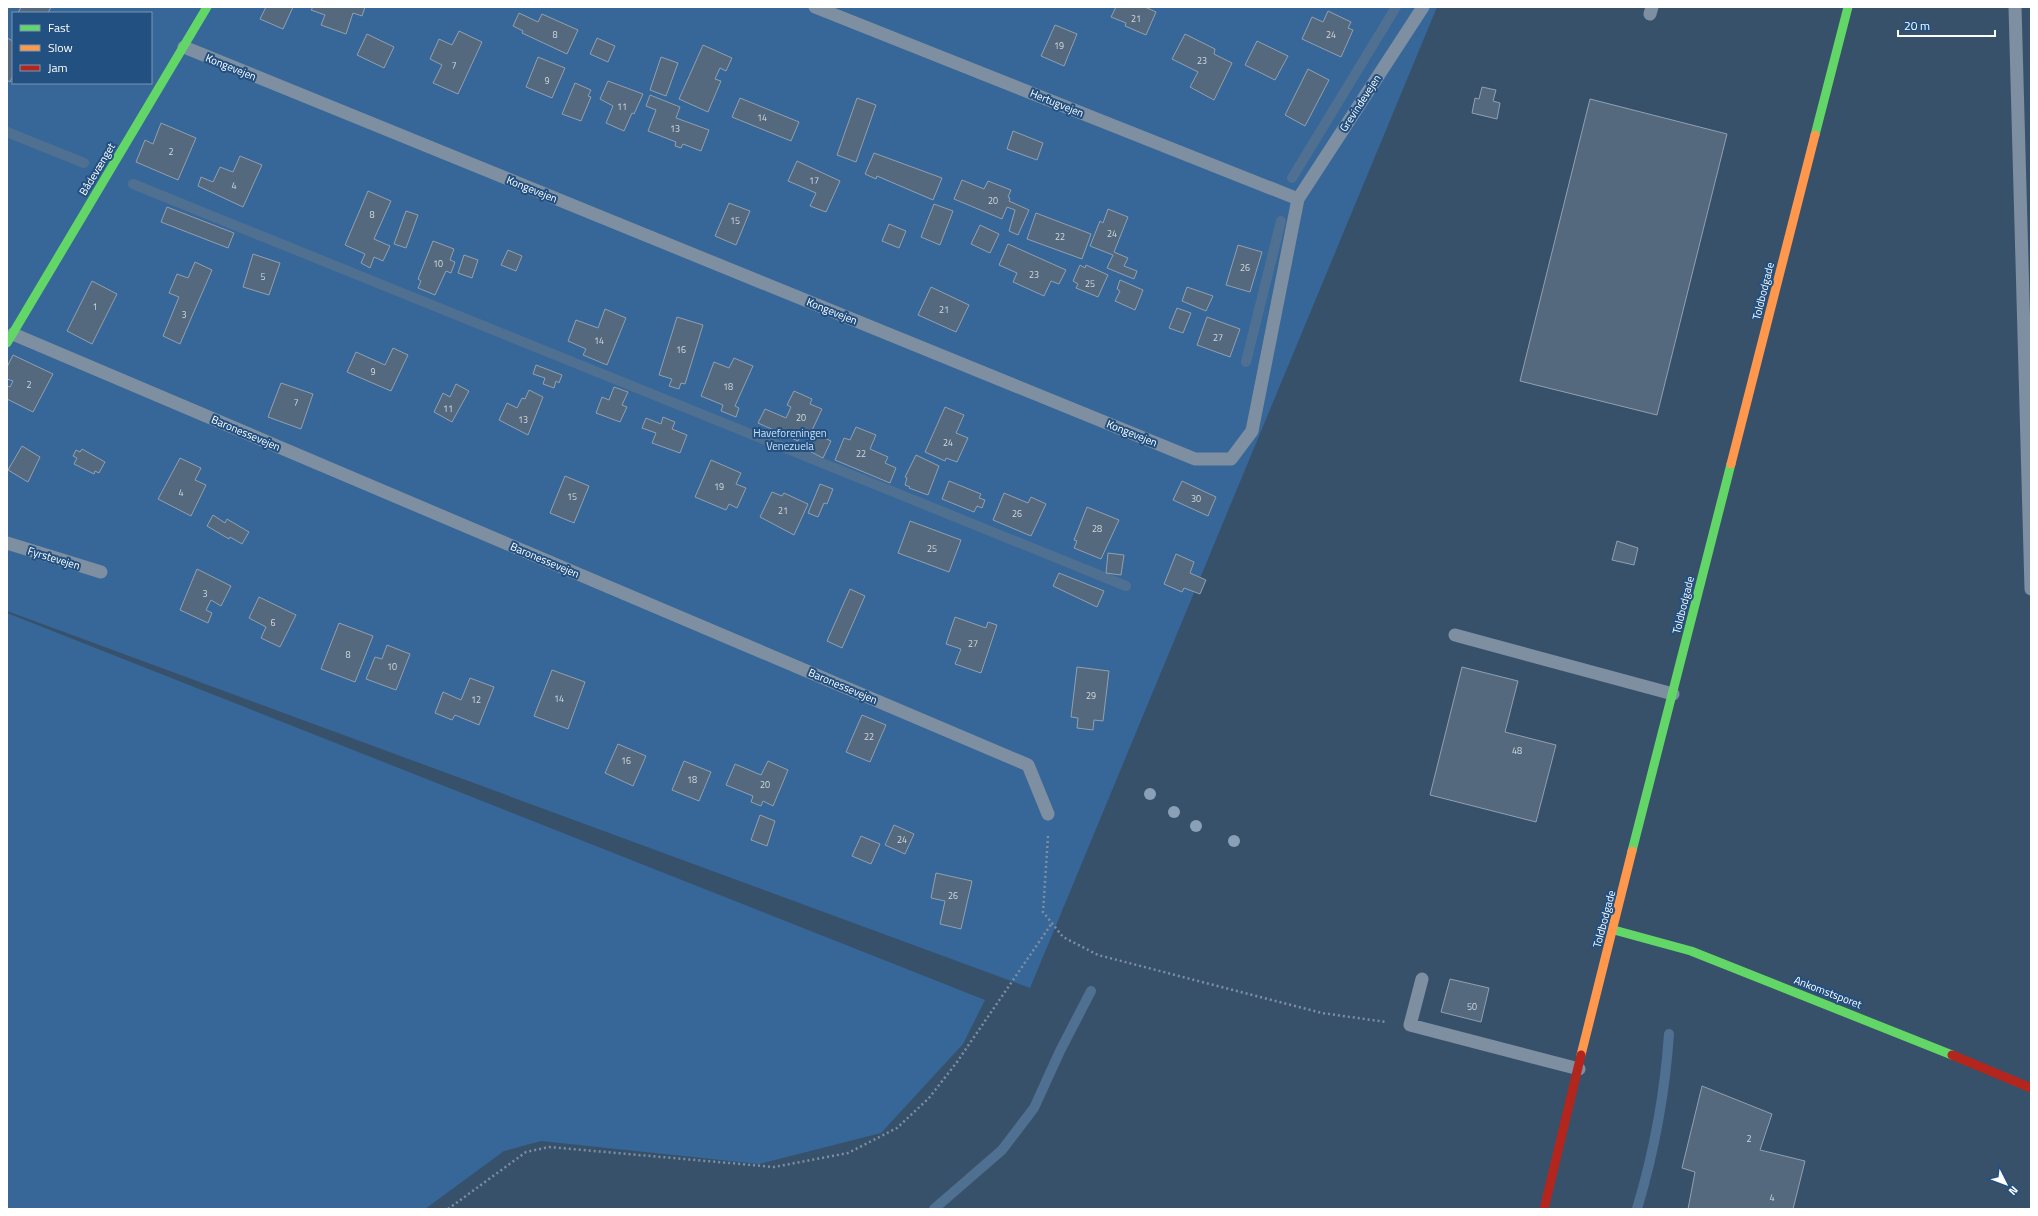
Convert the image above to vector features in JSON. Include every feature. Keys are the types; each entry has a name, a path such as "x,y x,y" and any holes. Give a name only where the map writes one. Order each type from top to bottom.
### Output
{"street":[{"name":"Bådevænget","path":"10,338 208,7"},
{"name":"Toldbodgade","path":"1544,1209 1579,1069 1596,991 1614,930 1848,7"},
{"name":"Ankomstsporet","path":"1614,930 1691,951 1882,1026 2031,1088"}],"lane":[{"name":"Hertugvejen","path":"815,7 1298,199"},
{"name":"Grevindevejen","path":"1298,199 1423,7"},
{"path":"2015,7 2031,588"},
{"name":"Kongevejen","path":"184,47 1195,458 1231,459 1252,431 1298,199"},
{"name":"Baronessevejen","path":"10,338 1028,765 1048,814"},
{"name":"Fyrstevejen","path":"7,543 101,572"},
{"path":"1455,635 1673,694"},
{"path":"1422,979 1410,1025 1579,1069"}],"path":[{"path":"1048,814 1048,859 1043,912 1063,937 1098,955 1322,1013 1410,1025"},
{"path":"448,1209 526,1152 548,1147 774,1167 848,1153 897,1128 929,1098 957,1062 1052,923"}],"green space":[{"name":"Haveforeningen Venezuela","path":"7,7 1437,7 1030,988 7,611"},
{"path":"7,613 985,1000 963,1044 881,1133 759,1164 541,1141 504,1151 425,1209 7,1209"}],"building":[{"path":"21,7 51,7 48,12 18,12"},
{"path":"266,7 293,7 283,29 260,19"},
{"path":"313,7 365,7 362,16 353,13 346,34 321,25 325,15 311,10"},
{"path":"1116,7 1145,7 1156,12 1146,35 1125,26 1126,23 1111,17"},
{"path":"1328,11 1351,22 1348,28 1353,30 1341,57 1302,39 1312,17 1323,22"},
{"path":"519,13 538,22 542,14 578,30 567,54 522,33 523,31 513,26"},
{"path":"1055,25 1077,34 1064,66 1041,56"},
{"path":"459,31 482,42 458,94 433,83 442,65 430,59 439,39 452,45"},
{"path":"367,34 394,47 384,68 357,55"},
{"path":"1185,34 1215,49 1214,54 1232,63 1214,100 1190,87 1198,72 1172,59"},
{"path":"7,38 12,40 12,78 10,82 7,80"},
{"path":"597,38 615,46 608,62 590,54"},
{"path":"1257,41 1288,56 1275,80 1245,65"},
{"path":"703,45 732,58 726,71 720,68 715,79 721,81 708,112 679,99"},
{"path":"538,57 565,68 552,98 526,87"},
{"path":"661,57 678,63 666,96 650,90"},
{"path":"1308,69 1329,80 1305,126 1285,115"},
{"path":"608,81 643,94 624,131 606,123 613,106 600,99"},
{"path":"575,83 591,90 588,96 591,97 581,121 562,114"},
{"path":"1482,87 1496,90 1493,101 1500,103 1497,119 1472,113 1475,98 1479,99"},
{"path":"650,95 680,107 676,118 709,130 701,151 683,144 681,148 675,146 676,142 648,131 656,110 646,106"},
{"path":"740,98 799,122 791,141 732,117"},
{"path":"857,98 876,105 856,162 837,155"},
{"path":"1590,99 1727,134 1657,415 1520,381"},
{"path":"161,123 196,138 178,180 136,162 145,140 153,144"},
{"path":"1013,131 1043,143 1037,160 1007,149"},
{"path":"874,153 942,178 933,200 877,176 876,179 865,174"},
{"path":"240,156 262,165 243,207 198,186 201,177 213,182 220,167 233,172"},
{"path":"797,161 840,181 826,212 810,206 816,193 788,181"},
{"path":"962,180 984,189 988,181 1011,190 1008,197 1010,198 1009,201 1029,210 1018,235 1009,231 1015,210 1007,207 1002,219 954,199"},
{"path":"368,191 391,201 374,239 390,246 383,261 374,257 370,268 361,263 365,254 345,245"},
{"path":"729,203 750,211 736,245 715,236"},
{"path":"934,204 953,211 940,245 921,237"},
{"path":"167,207 234,233 228,248 161,222"},
{"path":"1108,209 1128,217 1114,252 1128,258 1124,266 1137,271 1134,279 1107,268 1113,255 1090,246 1100,221 1103,223"},
{"path":"406,211 418,215 406,248 394,244"},
{"path":"1036,213 1091,234 1082,259 1027,239"},
{"path":"889,224 906,231 899,248 882,241"},
{"path":"980,225 999,234 990,253 971,244"},
{"path":"433,241 454,249 450,260 455,262 451,273 446,271 435,295 418,288 421,281 418,279"},
{"path":"1008,244 1066,270 1059,284 1051,281 1044,296 1013,282 1017,273 999,265"},
{"path":"1238,245 1262,252 1250,292 1226,285"},
{"path":"508,250 522,256 516,271 501,265"},
{"path":"253,254 280,263 269,295 243,287"},
{"path":"464,255 478,260 472,278 458,273"},
{"path":"195,262 212,270 180,344 163,336 179,297 169,293 177,274 188,278"},
{"path":"1080,265 1085,268 1086,265 1108,275 1098,297 1076,288 1078,284 1073,281"},
{"path":"1120,280 1143,290 1135,310 1115,301 1120,291 1117,289"},
{"path":"92,281 117,294 92,344 67,331"},
{"path":"931,287 969,305 956,332 918,315"},
{"path":"1187,287 1213,296 1206,311 1182,301"},
{"path":"1177,308 1191,313 1183,333 1169,328"},
{"path":"605,309 626,318 607,365 583,355 586,349 568,341 576,320 598,328"},
{"path":"677,317 703,325 685,384 681,383 679,389 669,386 672,379 659,375"},
{"path":"1207,317 1240,329 1230,357 1197,345"},
{"path":"393,348 408,355 391,391 347,372 356,352 385,365"},
{"path":"13,355 53,374 33,412 7,399 7,386 10,387 13,381 7,379 7,367"},
{"path":"734,358 753,366 735,406 739,408 736,417 721,411 723,405 701,396 714,362 729,368"},
{"path":"536,365 562,375 559,383 556,381 554,388 543,384 545,378 533,374"},
{"path":"281,383 313,394 301,429 268,417"},
{"path":"456,384 469,391 452,422 434,412 443,393 450,397"},
{"path":"614,387 628,392 622,405 627,407 620,422 596,413 602,397 609,400"},
{"path":"529,390 543,397 528,435 499,420 507,403 517,408 522,398 525,399"},
{"path":"794,391 812,399 810,404 822,409 808,439 801,435 798,441 758,423 765,409 786,418 791,407 787,405"},
{"path":"945,407 964,415 956,433 968,438 957,462 946,458 945,461 925,452"},
{"path":"663,417 675,422 672,429 687,435 680,453 652,443 656,433 642,428 646,418 661,424"},
{"path":"856,427 876,435 870,449 888,457 885,463 896,468 890,483 835,460 844,438 850,440"},
{"path":"818,435 831,441 823,458 807,450 811,441 814,442"},
{"path":"22,446 40,457 28,482 8,470"},
{"path":"82,449 105,462 99,473 95,471 94,474 74,464 77,458 73,456 76,450 80,452"},
{"path":"916,455 939,466 928,495 905,485 907,478 905,477"},
{"path":"180,458 201,468 195,480 206,485 191,516 158,499"},
{"path":"711,460 741,473 736,484 746,488 737,508 729,504 726,510 695,497"},
{"path":"565,476 589,486 574,523 550,513"},
{"path":"949,481 981,494 979,498 985,500 982,508 977,506 974,512 942,499"},
{"path":"1182,481 1216,497 1208,516 1173,500"},
{"path":"820,484 833,489 827,504 824,503 818,517 808,513"},
{"path":"772,492 782,496 784,493 808,504 794,535 760,517"},
{"path":"1004,493 1028,503 1031,497 1046,504 1031,536 993,520"},
{"path":"1087,507 1119,520 1101,559 1074,548 1077,541 1074,540"},
{"path":"213,515 225,523 227,519 249,532 242,544 230,537 229,539 207,526"},
{"path":"910,521 961,540 949,572 898,553"},
{"path":"1617,541 1638,548 1634,565 1612,560"},
{"path":"1108,553 1124,555 1121,575 1106,573"},
{"path":"1176,554 1194,562 1190,573 1206,580 1200,594 1184,588 1182,592 1164,584"},
{"path":"197,569 231,586 221,606 211,600 206,610 212,613 208,623 180,610"},
{"path":"1059,573 1104,591 1097,607 1053,586"},
{"path":"850,589 865,596 842,648 827,641"},
{"path":"259,597 296,615 280,647 261,638 266,627 249,618"},
{"path":"955,617 986,628 988,622 997,625 981,673 955,664 961,649 946,644"},
{"path":"339,623 373,636 355,682 321,669"},
{"path":"387,645 410,654 396,690 366,679 375,657 382,659"},
{"path":"1077,667 1109,671 1103,721 1094,720 1093,730 1077,728 1078,718 1071,717"},
{"path":"1462,667 1518,681 1505,732 1556,745 1536,822 1430,795"},
{"path":"552,670 585,682 568,729 534,716"},
{"path":"470,678 494,687 479,725 455,715 452,720 435,713 443,692 461,700"},
{"path":"862,715 886,725 870,762 846,752"},
{"path":"618,744 646,756 633,786 605,773"},
{"path":"684,761 711,772 699,801 672,790"},
{"path":"768,761 788,770 773,806 763,801 761,806 751,802 753,796 726,785 735,764 761,775"},
{"path":"760,815 775,821 767,846 751,840"},
{"path":"894,825 914,834 905,854 885,845"},
{"path":"861,836 880,844 871,864 852,856"},
{"path":"936,873 972,881 961,929 940,924 945,901 931,898"},
{"path":"1450,979 1489,988 1481,1022 1441,1012"},
{"path":"1702,1086 1772,1114 1760,1150 1805,1161 1793,1209 1688,1209 1695,1172 1682,1168"}],"waterway":[{"path":"1292,178 1396,7"},
{"path":"7,132 84,163"},
{"path":"133,184 1126,586"},
{"path":"1246,362 1281,221"},
{"path":"934,1209 1002,1150 1034,1108 1060,1051 1091,991"},
{"path":"1637,1209 1654,1144 1662,1100 1669,1034"}],"traffic: fast":[{"path":"7,343 207,7"},
{"path":"1815,135 1848,7"},
{"path":"1632,851 1731,464"},
{"path":"1614,930 1691,951 1952,1055"}],"traffic: slow":[{"path":"1731,464 1815,135"},
{"path":"1581,1055 1632,851"}],"traffic: jam":[{"path":"1544,1209 1581,1055"},
{"path":"1952,1055 2031,1088"}]}
